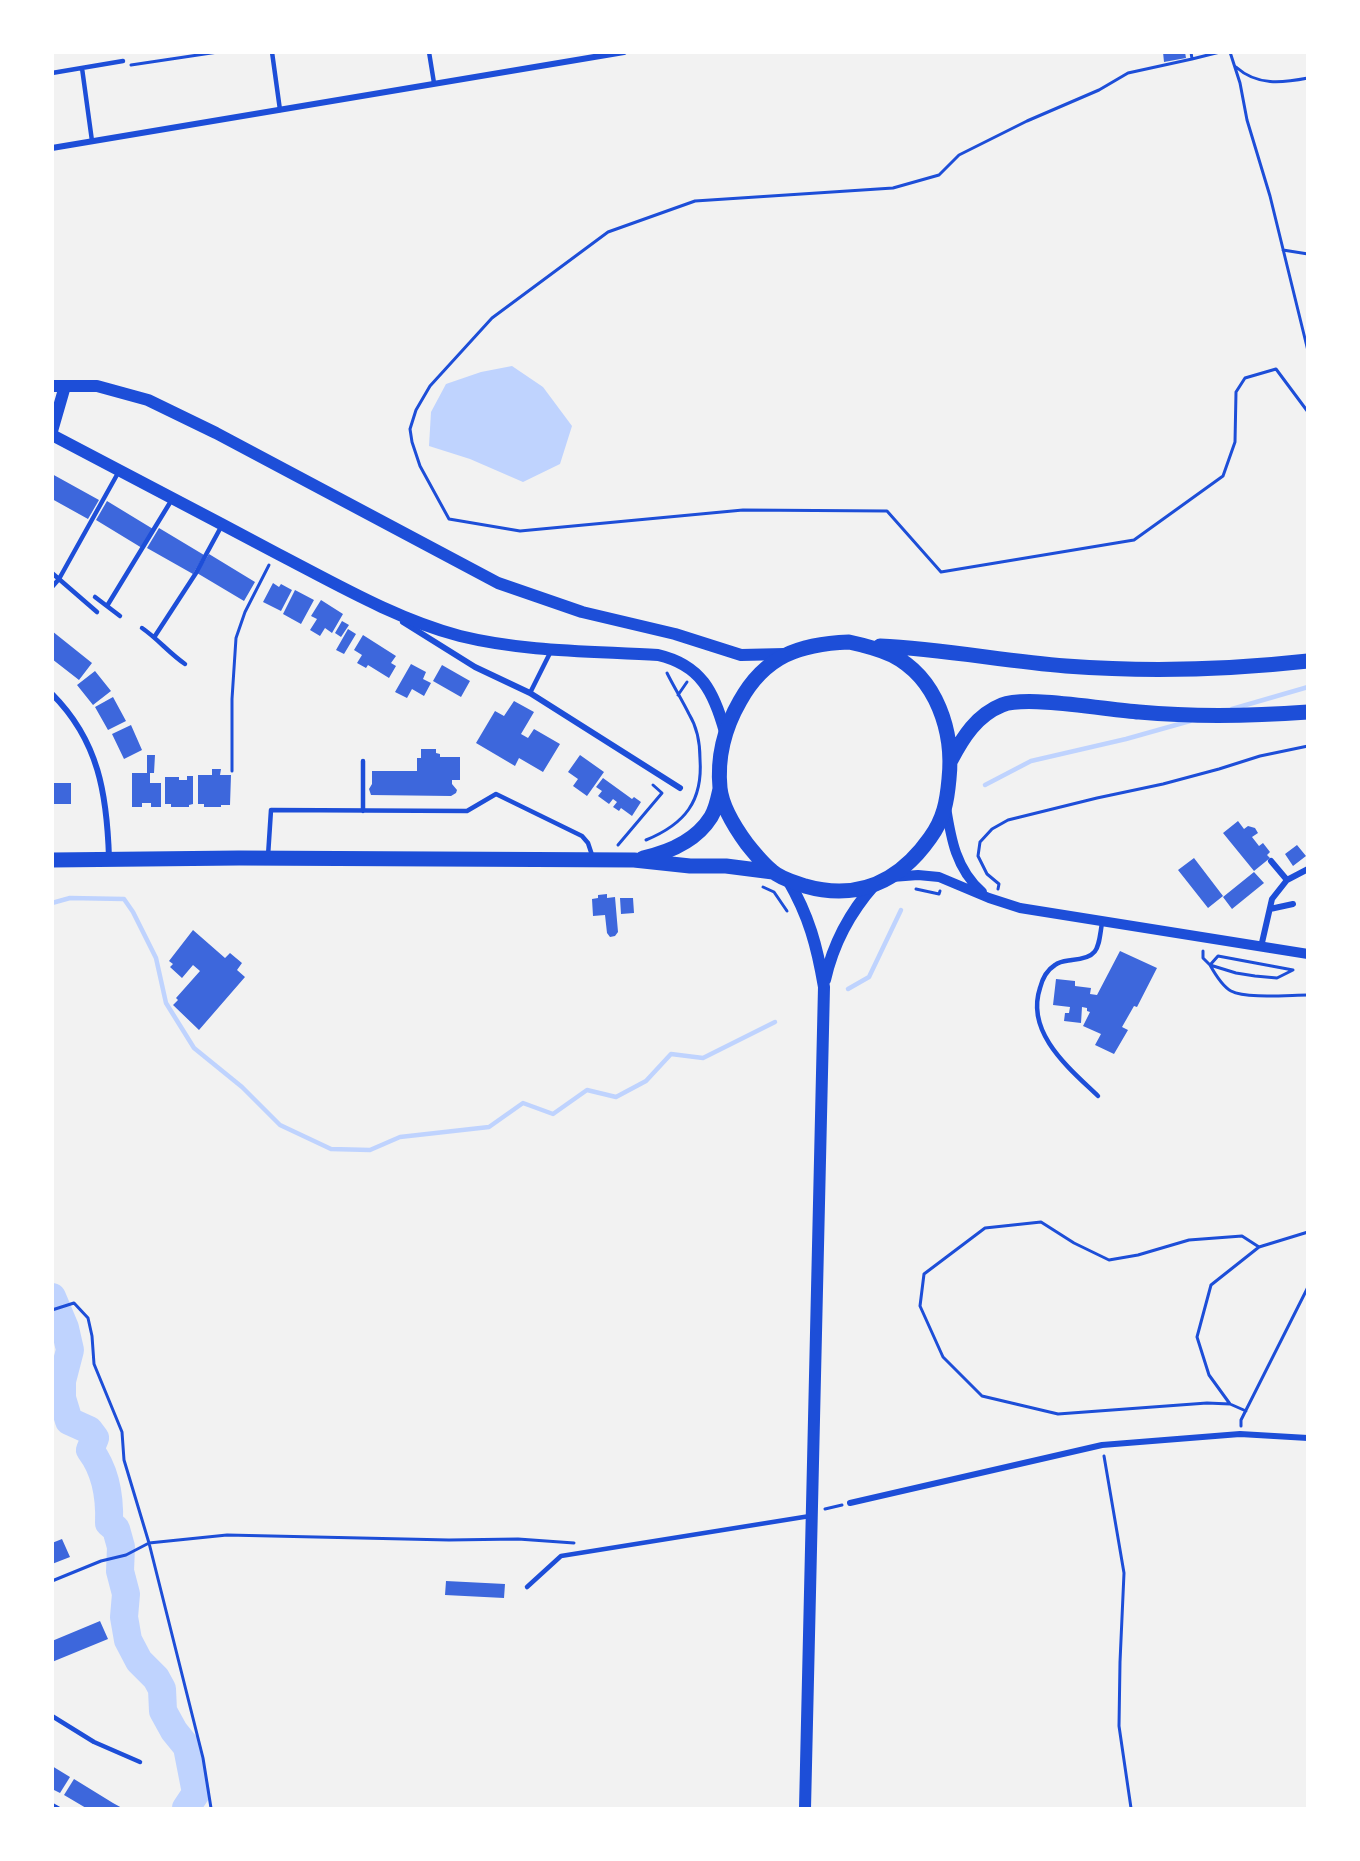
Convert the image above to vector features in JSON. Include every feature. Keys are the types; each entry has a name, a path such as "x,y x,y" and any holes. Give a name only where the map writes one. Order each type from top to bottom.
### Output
{"highway":[{"path":"634,860 677,847 700,832 712,815 720,789 725,732 748,685 767,666 785,654 806,646 849,642 922,648 1064,666 1131,670 1197,670 1308,661"},
{"path":"720,789 729,814 740,834 773,872 788,880 821,890 837,892 858,890 882,881 909,863 932,836 946,807 951,761 950,740 944,720 925,683 910,668 892,656 865,645"},
{"path":"951,761 970,727 989,711 1005,704 1030,702 1191,715 1308,712"},
{"path":"52,860 109,858 634,860 690,866 726,866 773,872"}],"main road":[{"path":"725,732 719,710 700,676 672,658 658,655 551,651 459,635 374,603 223,525 52,433 59,386 97,386 148,400 498,583 582,612 675,634 741,655 785,654"},
{"path":"788,880 810,923 816,942 824,987 805,1809"},
{"path":"824,987 836,945 848,920 860,901 882,881"}],"street":[{"path":"52,148 624,52"},
{"path":"374,603 475,667 530,693 680,788"},
{"path":"52,694 81,730 96,764 106,804 109,858"},
{"path":"946,807 960,866 973,884 992,899"},
{"path":"1271,861 1287,880"},
{"path":"1261,947 1272,899 1287,880 1308,869"},
{"path":"882,881 918,875 939,877 1020,908 1308,954"},
{"path":"1270,909 1293,904"},
{"path":"850,1503 1102,1445 1240,1434 1308,1438"}],"lane":[{"path":"272,52 280,110"},
{"path":"429,52 434,83"},
{"path":"571,52 572,61"},
{"path":"52,73 123,61"},
{"path":"82,68 92,141"},
{"path":"52,586 59,579 119,470"},
{"path":"107,606 173,498"},
{"path":"155,636 196,573 223,525"},
{"path":"52,573 97,612"},
{"path":"95,597 120,616"},
{"path":"142,628 155,636 171,654 185,664"},
{"path":"530,693 551,651"},
{"path":"363,761 363,811"},
{"path":"268,858 271,810 467,811 496,794 582,836 588,843 594,860"},
{"path":"1098,1096 1050,1046 1041,1028 1038,998 1042,982 1054,965 1063,961 1086,959 1094,954 1098,947 1102,920"},
{"path":"527,1587 561,1556 812,1514"},
{"path":"52,1716 94,1742 140,1762"}],"path":[{"path":"123,61 123,66 218,52"},
{"path":"1191,52 1192,59"},
{"path":"1220,52 1128,73 1099,90 1027,120 959,155 939,175 893,188 695,201 608,232 492,318 430,386 416,410 410,429 412,441 420,466 449,519 520,531 743,510 887,511 941,572 1134,540 1223,476 1235,442 1236,392 1245,378 1276,369 1308,412"},
{"path":"1230,52 1247,120 1270,196 1308,351"},
{"path":"1235,66 1255,79 1269,82 1308,78"},
{"path":"1282,250 1308,254"},
{"path":"232,771 232,699 236,638 255,591 276,552"},
{"path":"658,655 690,715 698,738 701,778 697,797 686,815 674,824 687,840"},
{"path":"992,899 999,884 987,874 978,856 980,842 992,829 1008,820 1163,784 1260,756 1308,746"},
{"path":"626,844 617,845 662,793 650,782 655,771"},
{"path":"910,890 939,894 945,880"},
{"path":"758,885 774,892 789,914"},
{"path":"1207,938 1203,958 1232,991 1256,995 1308,995"},
{"path":"1218,956 1293,970 1277,978 1236,973 1210,965 1218,956"},
{"path":"1246,1411 1230,1404 1207,1403 1058,1414 982,1396 943,1357 921,1306 924,1274 985,1228 1041,1222 1074,1243 1109,1260 1138,1255 1189,1240 1242,1236 1259,1247"},
{"path":"1230,1404 1209,1375 1197,1337 1212,1285 1259,1247 1308,1232"},
{"path":"1240,1434 1241,1420 1308,1287"},
{"path":"52,1310 74,1303 88,1318 94,1364 122,1432 124,1460 149,1544 203,1758 211,1809"},
{"path":"1102,1445 1124,1573 1119,1726 1131,1809"},
{"path":"812,1514 850,1503"},
{"path":"52,1581 101,1561 126,1555 149,1544 227,1535 449,1540 518,1539 575,1543"},
{"path":"52,1804 59,1809"}],"water":[{"path":"512,366 543,387 572,426 560,464 523,482 470,459 429,446 431,412 446,384 481,372"}],"building":[{"path":"1163,52 1185,52 1186,58 1164,62"},
{"path":"52,474 99,500 88,519 52,499"},
{"path":"107,501 153,529 142,548 96,520"},
{"path":"159,528 204,555 193,574 147,548"},
{"path":"209,554 255,582 244,601 197,573"},
{"path":"273,583 279,587 281,584 292,590 281,611 263,602"},
{"path":"295,590 314,600 301,624 283,614"},
{"path":"321,600 343,614 332,633 325,628 320,636 310,630 317,619 311,616"},
{"path":"342,621 349,625 341,637 335,633"},
{"path":"348,629 356,634 344,654 336,650"},
{"path":"52,631 92,663 79,680 52,659"},
{"path":"363,635 396,656 391,663 396,666 389,678 368,665 366,668 357,663 362,655 354,650"},
{"path":"411,664 426,672 423,679 431,683 424,696 412,689 407,698 395,692"},
{"path":"442,665 470,681 461,697 433,681"},
{"path":"95,671 111,691 93,705 77,685"},
{"path":"113,697 126,721 108,730 95,707"},
{"path":"514,701 534,712 521,734 528,738 534,729 560,744 543,772 519,758 515,766 476,743 495,711 504,716"},
{"path":"131,725 142,750 124,759 112,734"},
{"path":"421,749 436,749 440,757 460,757 460,780 452,780 457,790 456,793 451,796 371,795 369,789 372,784 372,771 417,771 417,758 421,758"},
{"path":"147,755 155,755 154,773 150,773 150,783 161,783 161,807 151,807 151,803 142,803 142,807 132,807 132,773 147,773"},
{"path":"580,755 604,772 587,796 573,786 578,779 568,772"},
{"path":"212,769 221,769 220,775 231,775 230,805 204,807 204,804 198,804 198,775 212,775"},
{"path":"187,776 193,776 193,804 189,807 171,807 171,804 165,804 165,777 179,777 179,780 187,780"},
{"path":"603,778 632,799 634,797 641,802 632,816 621,808 619,811 613,807 617,802 613,799 609,804 598,796 602,791 596,787"},
{"path":"52,783 71,783 71,804 52,804"},
{"path":"1238,821 1244,829 1248,826 1255,828 1258,833 1252,837 1259,846 1263,843 1270,852 1267,855 1270,858 1254,871 1223,833"},
{"path":"1297,845 1306,856 1293,866 1285,854"},
{"path":"1194,858 1223,896 1208,908 1178,870"},
{"path":"1254,872 1264,883 1232,909 1223,897"},
{"path":"607,894 607,898 615,897 618,932 615,936 610,937 607,933 605,915 593,916 592,899 598,898 598,895"},
{"path":"620,898 633,898 634,913 621,914"},
{"path":"193,930 225,958 230,953 242,963 237,970 245,977 199,1030 173,1005 178,1000 176,998 200,971 193,965 182,978 170,967 173,964 169,961"},
{"path":"1120,951 1157,968 1137,1007 1134,1006 1122,1027 1128,1030 1114,1054 1095,1045 1101,1034 1083,1026 1090,1012 1087,1008 1082,1007 1081,1023 1064,1021 1065,1013 1069,1013 1070,1007 1053,1005 1056,979 1075,981 1075,986 1091,988 1090,994 1097,995"},
{"path":"62,1539 70,1557 52,1564 52,1543"},
{"path":"446,1581 505,1584 504,1598 445,1595"},
{"path":"100,1621 108,1639 52,1662 52,1641"},
{"path":"52,1766 70,1777 60,1793 52,1789"},
{"path":"74,1779 122,1808 86,1808 64,1795"}],"waterway":[{"path":"1232,709 1308,687"},
{"path":"985,785 1031,761 1126,739 1190,721"},
{"path":"52,903 70,898 124,899 156,958 166,1003 194,1048 242,1087 280,1125 331,1149 370,1150 400,1137 489,1127 523,1103 553,1114 587,1090 616,1097 646,1081 671,1054 703,1058 775,1022"},
{"path":"848,989 869,977 901,910"},
{"path":"52,1297 65,1328 70,1350 62,1381 62,1398 69,1421 89,1430 95,1438 90,1450 103,1476 108,1494 109,1523 116,1529 121,1547 120,1571 126,1594 124,1617 128,1640 139,1661 156,1678 162,1689 163,1711 174,1731 187,1747 196,1793 186,1808"}]}
